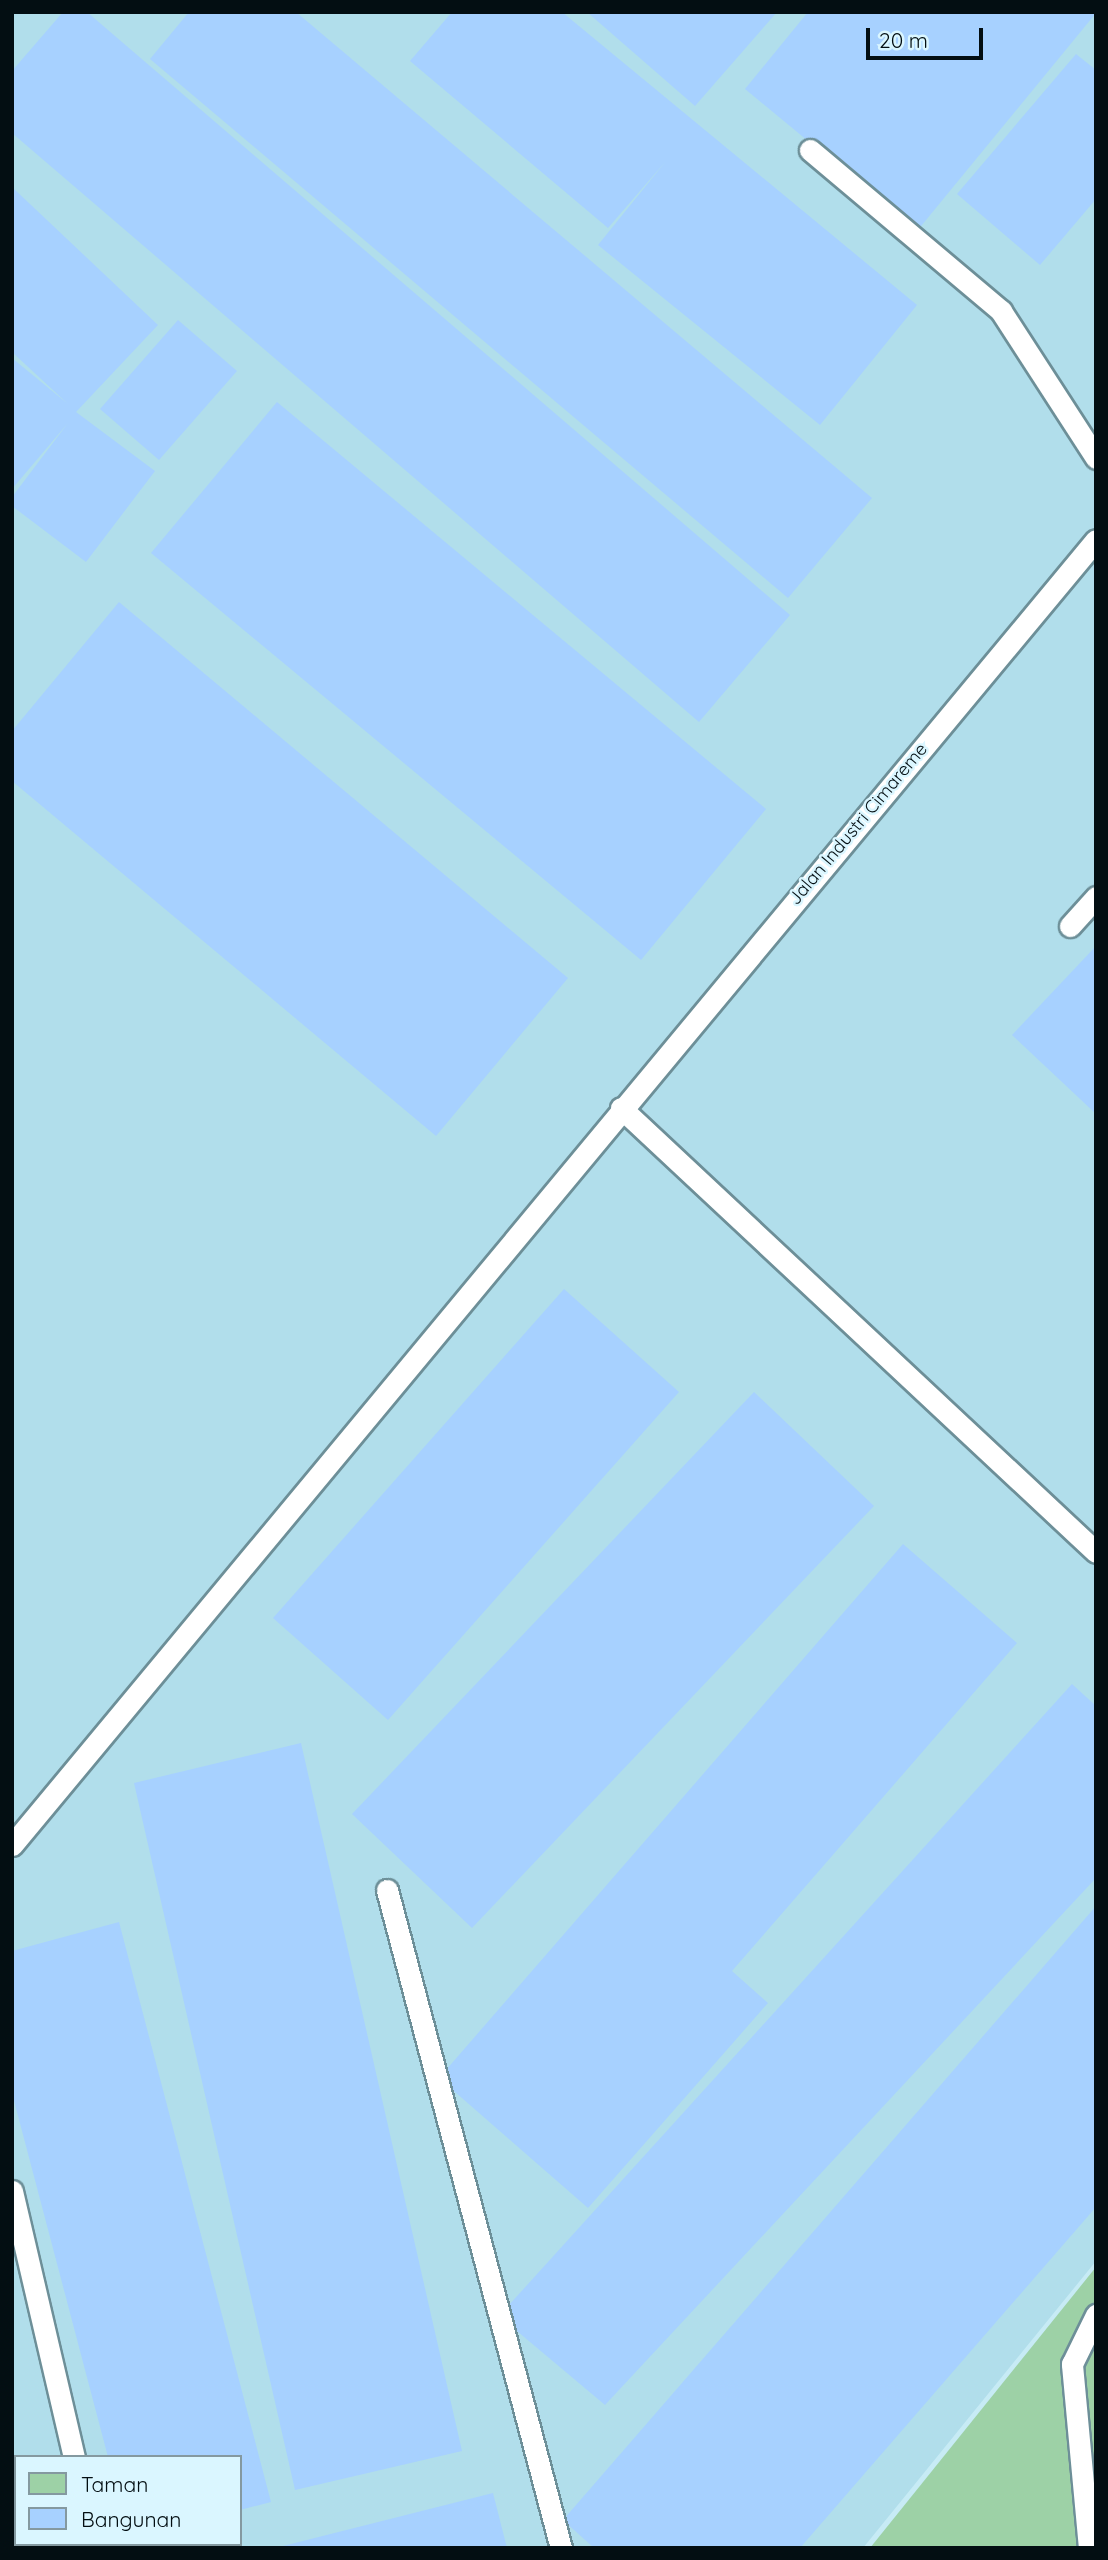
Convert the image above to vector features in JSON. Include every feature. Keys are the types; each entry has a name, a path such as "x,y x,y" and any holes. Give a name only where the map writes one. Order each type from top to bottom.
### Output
{"lane":[{"path":"810,150 1001,311 1096,458"},
{"name":"Jalan Industri Cimareme","path":"12,1845 621,1108 1096,540"},
{"path":"1070,926 1096,897"},
{"path":"621,1108 1096,1552"},
{"path":"387,1890 561,2548"},
{"path":"12,2191 75,2455"},
{"path":"1089,2548 1072,2364 1096,2315"}],"shaded area":[{"path":"12,12 1096,12 1096,2261 863,2548 12,2548"}],"green space":[{"path":"1096,2267 1096,2548 870,2548"}],"building":[{"path":"63,12 87,12 790,615 699,722 12,133 12,71"},
{"path":"189,12 296,12 872,498 788,598 150,59"},
{"path":"452,12 562,12 917,305 820,425 598,245 666,161 608,228 410,61"},
{"path":"587,12 777,12 695,106"},
{"path":"808,12 1096,13 917,231 745,89"},
{"path":"1076,54 1096,70 1096,199 1040,265 957,194"},
{"path":"12,187 158,325 76,412 155,471 86,562 12,506 12,497 68,423 12,489 12,358 68,404 12,352"},
{"path":"178,320 237,371 159,460 100,409"},
{"path":"277,402 766,809 641,960 151,553"},
{"path":"119,602 568,978 436,1136 12,781 12,731"},
{"path":"1096,946 1096,1114 1012,1035"},
{"path":"564,1289 679,1392 388,1720 273,1618"},
{"path":"754,1392 874,1506 472,1928 352,1814"},
{"path":"903,1544 1017,1643 732,1971 768,2003 588,2208 439,2078"},
{"path":"1072,1684 1096,1706 1096,1878 605,2405 499,2316"},
{"path":"301,1743 462,2451 295,2490 134,1783"},
{"path":"1096,1906 1096,2207 800,2548 594,2548 563,2520"},
{"path":"119,1922 271,2502 242,2509 242,2455 107,2455 12,2093 12,1951"},
{"path":"493,2493 507,2548 279,2548 279,2547"}]}
